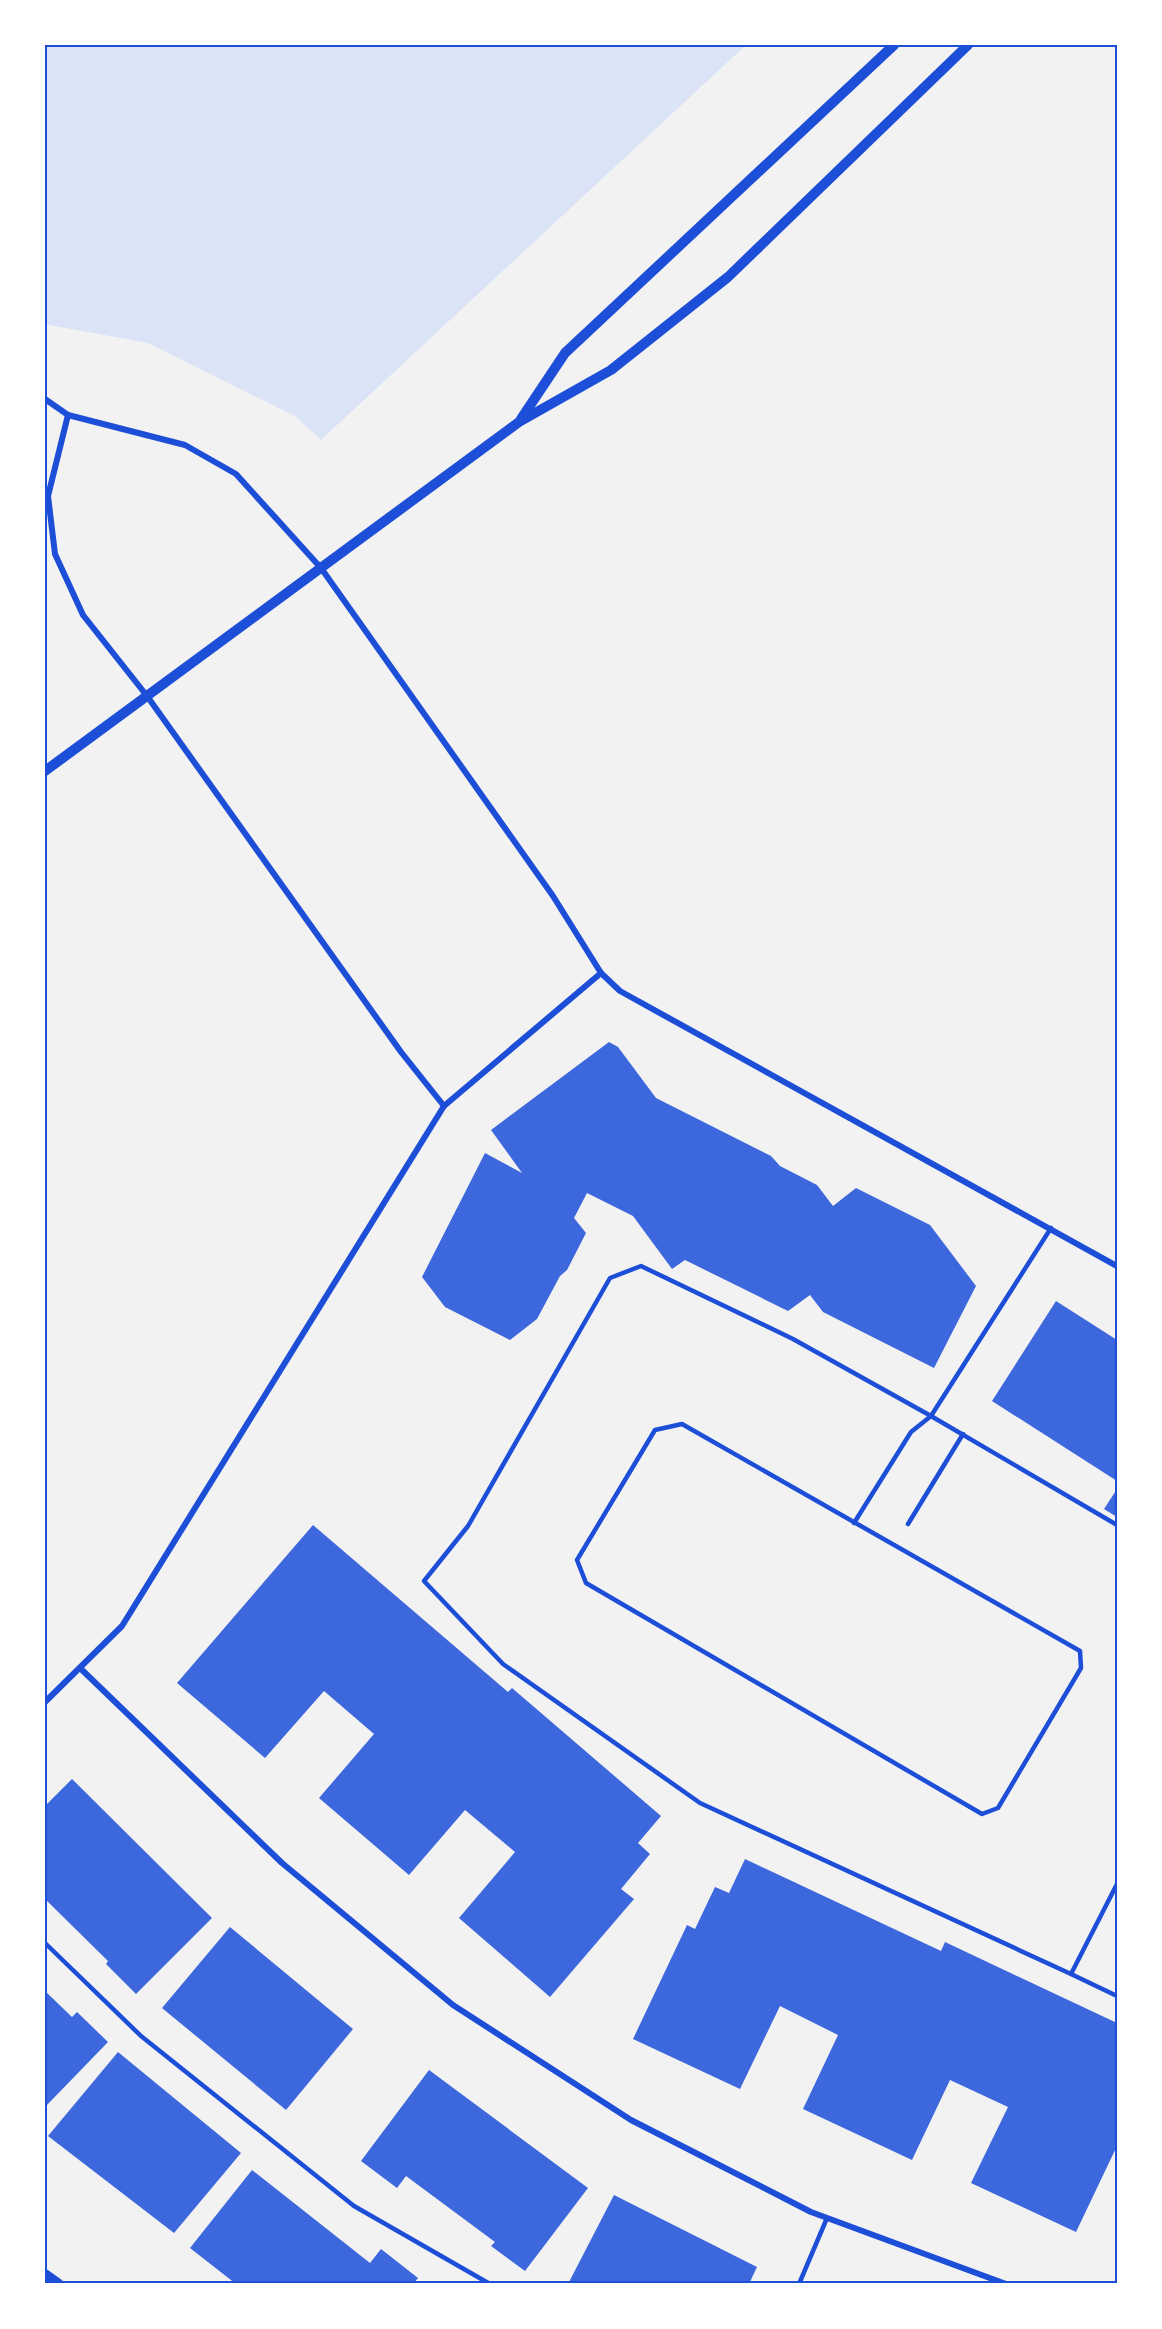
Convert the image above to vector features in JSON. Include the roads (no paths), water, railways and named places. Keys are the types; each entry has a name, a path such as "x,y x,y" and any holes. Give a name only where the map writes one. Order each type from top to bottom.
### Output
{"street":[{"path":"519,422 565,353 894,45"},
{"path":"45,771 519,422 611,370 728,277 968,45"},
{"path":"45,399 68,415 185,445 236,474 321,568 553,896 601,973 620,991 1117,1266"},
{"path":"68,415 48,496 55,554 82,615 147,696 401,1052 444,1106"},
{"path":"45,1702 122,1626 444,1106 601,973"},
{"path":"80,1668 282,1863 453,2005 631,2120 826,2218 1006,2284"},
{"path":"45,2274 58,2284"}],"lane":[{"path":"854,1523 911,1432 931,1416 1051,1228"},
{"path":"1117,1525 963,1434 793,1339 641,1266 610,1278 468,1526 424,1581 503,1664 700,1803 1117,1996"},
{"path":"682,1424 854,1523 1080,1651 1081,1668 998,1808 982,1814 586,1583 577,1560 655,1430 682,1424"},
{"path":"908,1524 963,1434"},
{"path":"1071,1974 1117,1884"},
{"path":"45,1943 141,2036 354,2206 490,2284"},
{"path":"799,2284 826,2218"}]}
